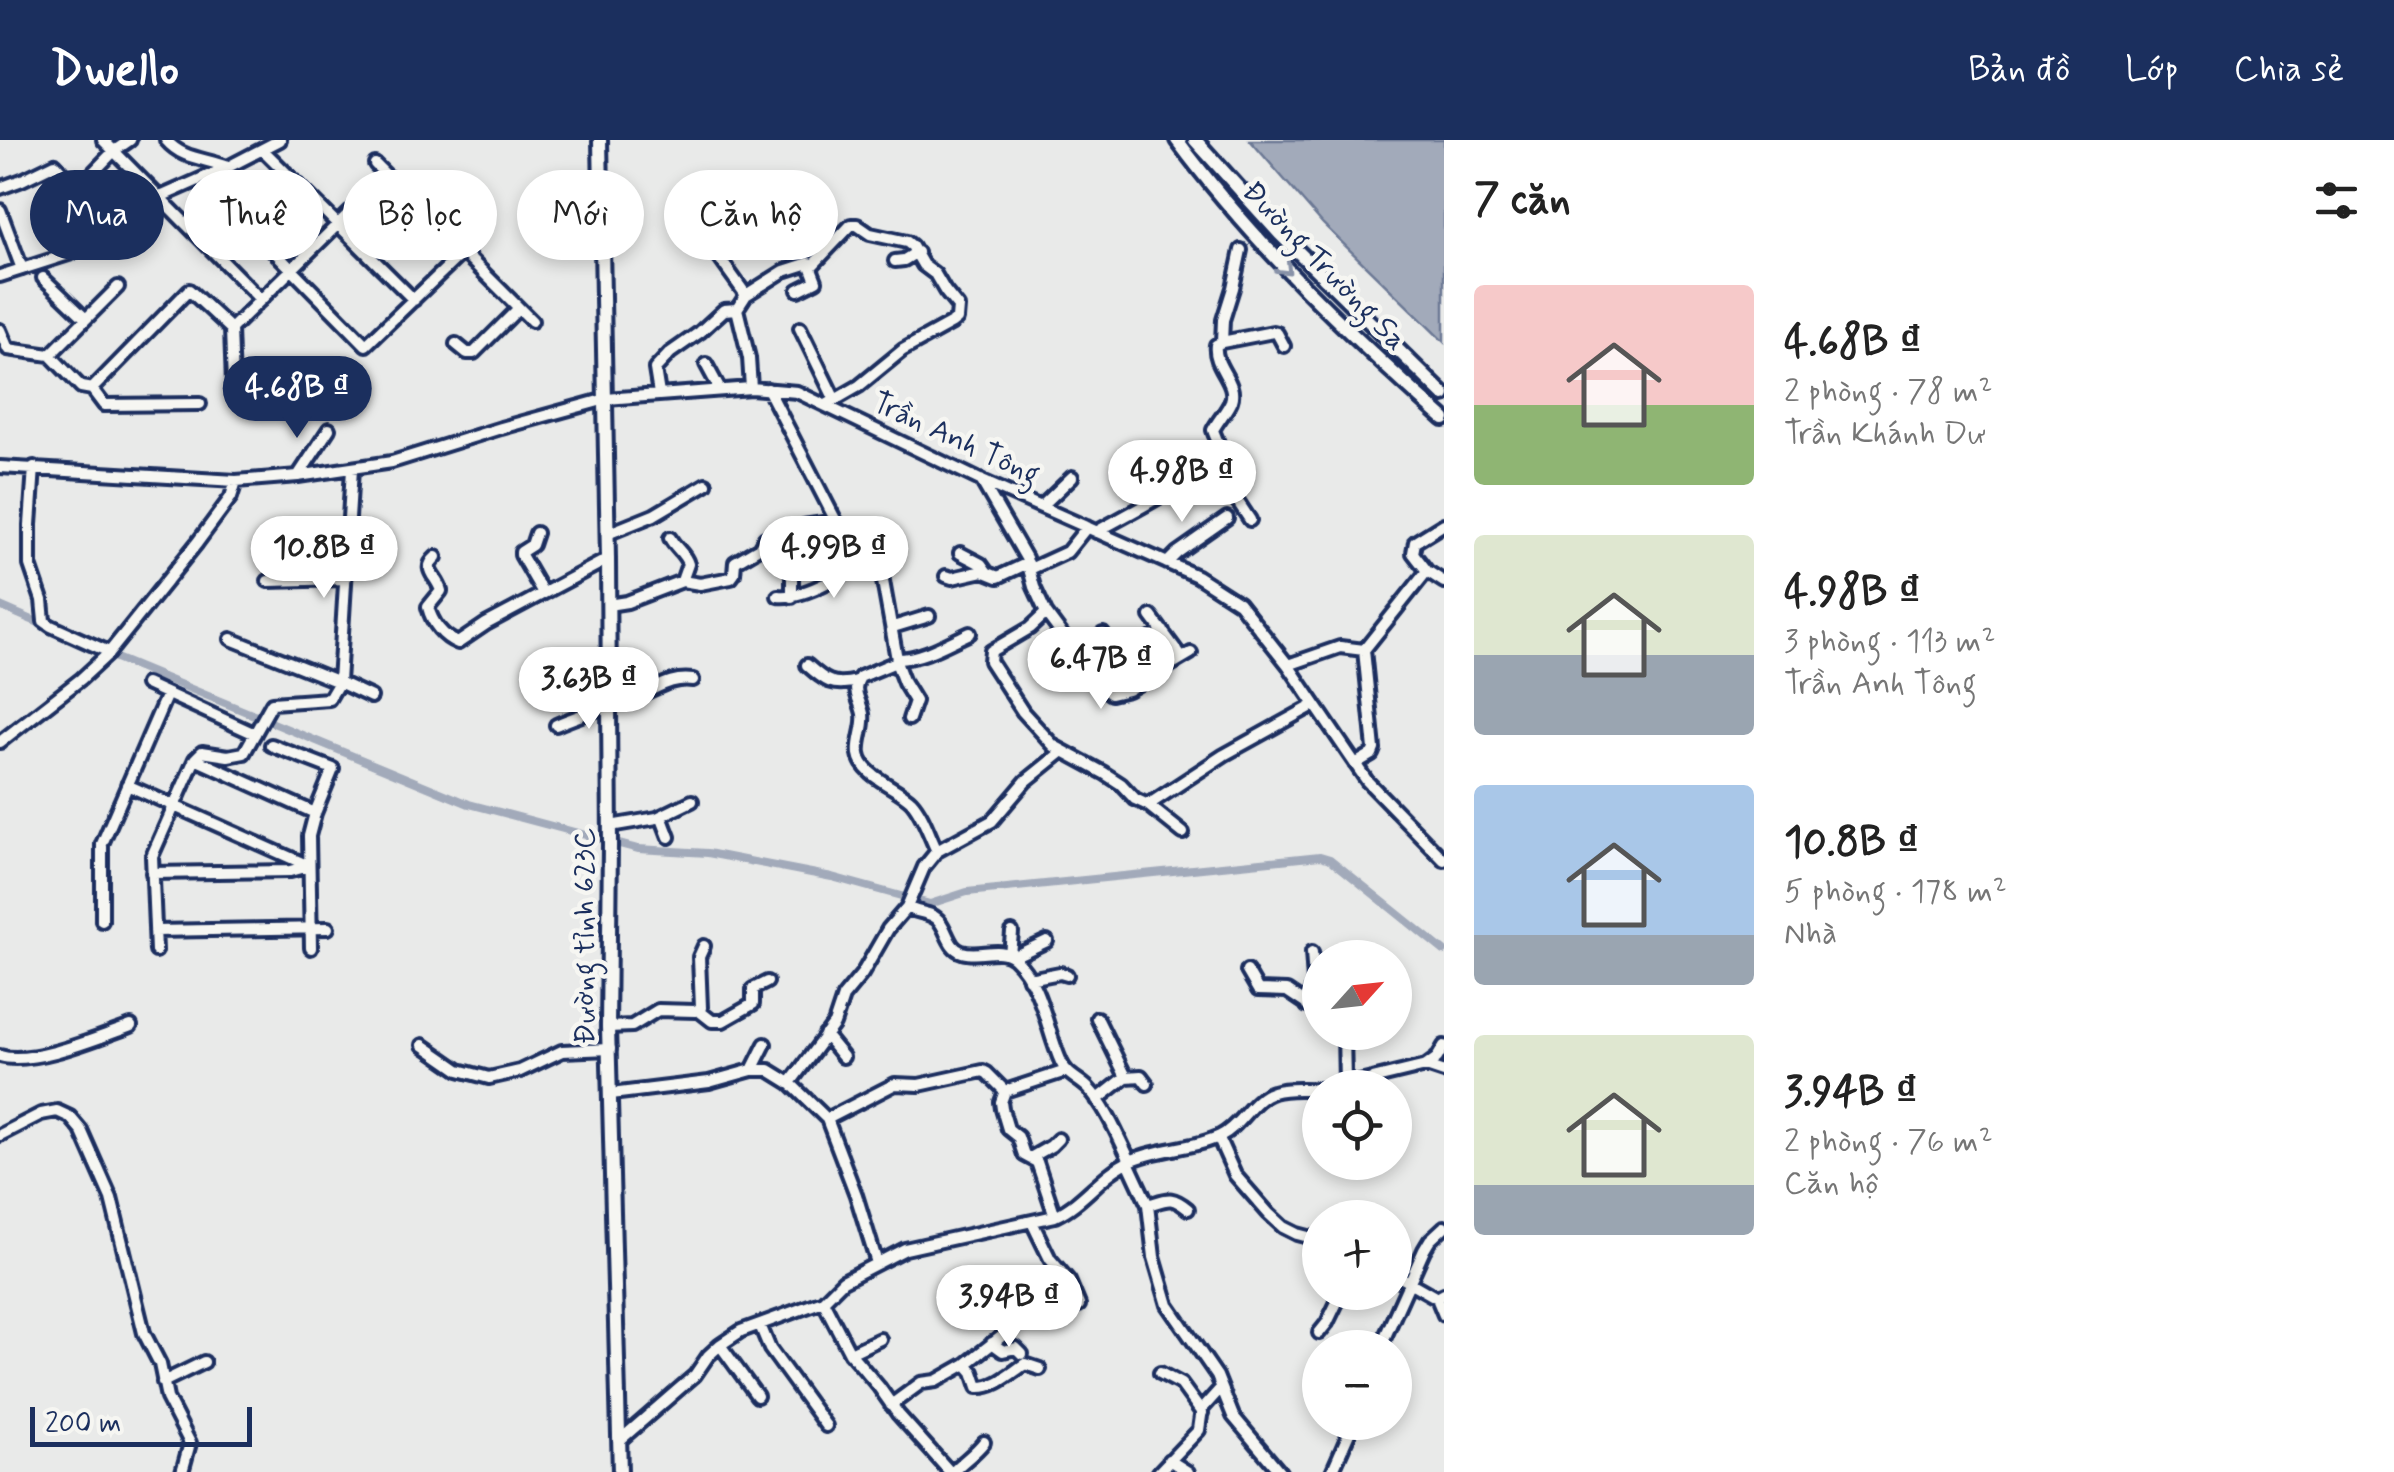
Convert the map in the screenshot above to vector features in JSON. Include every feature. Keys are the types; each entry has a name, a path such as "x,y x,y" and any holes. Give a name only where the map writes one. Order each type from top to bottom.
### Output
{"main road":[{"name":"Đường tỉnh 623C","path":"600,140 608,560 608,1026 620,1472"},
{"name":"Đường Trường Sa","path":"1177,140 1262,244 1351,336 1444,419"},
{"name":"Đường Trường Sa","path":"1195,140 1280,234 1444,395"}],"street":[{"path":"103,140 133,170"},
{"path":"0,188 55,164 68,179 81,182 130,140"},
{"path":"166,140 195,160 228,167"},
{"path":"164,195 280,140"},
{"path":"264,150 414,300"},
{"path":"374,164 380,170"},
{"path":"164,201 261,300"},
{"path":"0,210 22,268"},
{"path":"231,329 343,219"},
{"path":"800,328 830,403 859,386 903,350 957,320 958,307 907,242 870,234 851,225 812,266"},
{"path":"1222,342 1223,320 1241,250"},
{"path":"895,261 916,252"},
{"path":"0,276 49,260"},
{"path":"282,260 366,345 454,260"},
{"path":"470,260 532,321"},
{"path":"721,260 746,294"},
{"path":"772,262 782,274"},
{"path":"751,388 738,309 746,294 784,271 808,263 816,281 798,290"},
{"path":"43,278 86,319"},
{"path":"50,354 118,287"},
{"path":"92,389 190,290 231,329 233,384"},
{"path":"456,344 466,352 474,352 518,309"},
{"path":"660,394 655,369 724,310 738,309"},
{"path":"0,330 8,350 50,354 81,386 92,389 104,405 200,404"},
{"path":"946,576 979,571 998,577 1067,552 1091,530 1214,464 1220,450 1213,430 1232,398 1232,387 1215,357 1216,346 1273,332 1284,346"},
{"path":"706,364 720,390"},
{"name":"Trần Anh Tông","path":"0,466 236,481 298,476 392,462 606,399 751,388 798,392 830,403 980,480 1197,576 1239,603 1288,665 1366,781 1444,860"},
{"path":"768,389 836,521 881,570 897,660 915,701 909,719"},
{"path":"298,476 329,428"},
{"path":"1214,464 1250,520"},
{"path":"34,468 30,565 44,620 108,654"},
{"path":"156,951 152,856 195,759 202,752 228,756 244,753 272,702 328,699 340,682 352,469"},
{"path":"1042,506 1072,477"},
{"path":"980,480 1029,566 1046,612 1106,692 1128,690 1187,655 1151,616"},
{"path":"0,742 108,654 197,543 230,497 236,481"},
{"path":"607,534 654,515 706,484"},
{"path":"1167,562 1227,518"},
{"path":"608,605 627,602 682,581 700,584 731,578 734,562 759,548 765,538 836,521"},
{"path":"1444,524 1414,546 1414,554 1427,571 1444,582"},
{"path":"281,530 348,533"},
{"path":"536,533 533,543 521,555 543,593"},
{"path":"670,538 688,564 682,581"},
{"path":"778,596 792,597 829,581 860,562 868,552"},
{"path":"960,553 981,564 986,572"},
{"path":"436,557 428,568 441,591 428,608 439,629 454,642 608,560"},
{"path":"792,568 792,597"},
{"path":"1355,764 1374,750 1364,650 1427,571"},
{"path":"268,581 346,579"},
{"path":"1046,612 1030,628 991,651 996,672 1045,738 1121,784 1135,799 1148,804 1183,833"},
{"path":"892,627 929,616"},
{"path":"1092,676 1163,632"},
{"path":"936,851 914,805 898,790 882,783 860,759 864,718 855,692 860,676 970,633"},
{"path":"1077,654 1103,634"},
{"path":"231,639 372,697"},
{"path":"1288,665 1340,647 1364,650"},
{"path":"807,666 831,683 857,681"},
{"path":"556,725 642,694 669,680 694,680"},
{"path":"146,684 255,734"},
{"path":"102,920 102,844 167,694"},
{"path":"1148,804 1224,755 1314,705"},
{"path":"271,745 332,769 309,836 311,948"},
{"path":"790,1083 834,1024 843,997 909,901 929,858 986,825 994,810 1063,751"},
{"path":"195,759 315,814"},
{"path":"127,786 309,866"},
{"path":"664,796 669,837"},
{"path":"610,837 692,801"},
{"path":"152,873 290,871 309,866"},
{"path":"909,901 915,912 937,918 960,952 1012,956 1029,979 1066,1071 1097,1100 1148,1205 1154,1257 1168,1304 1217,1376 1233,1416 1280,1472"},
{"path":"155,931 328,928"},
{"path":"1012,932 1012,956"},
{"path":"1012,956 1048,941"},
{"path":"704,946 699,957 699,1005 712,1021 729,1018 753,1004 753,989 767,982"},
{"path":"1247,971 1258,990 1287,991 1302,1002"},
{"path":"1029,979 1067,975"},
{"path":"608,1026 632,1026 658,1010 699,1005 715,990"},
{"path":"1098,1018 1126,1077"},
{"path":"0,1056 14,1059 64,1050 132,1026"},
{"path":"825,1036 843,1057"},
{"path":"752,1070 765,1044"},
{"path":"423,1045 458,1070 489,1078 508,1075 562,1051 610,1049"},
{"path":"1409,1070 1426,1066 1444,1046"},
{"path":"1426,1066 1444,1072"},
{"path":"611,1094 710,1082 752,1070 769,1070 790,1083 827,1119 877,1263"},
{"path":"1005,1091 1066,1071"},
{"path":"827,1119 894,1084 919,1085 983,1072 1005,1091"},
{"path":"1097,1100 1126,1077 1141,1076 1147,1084"},
{"path":"619,1441 695,1375 720,1345 741,1332 824,1301 842,1280 905,1249 1032,1222 1069,1210 1129,1161 1218,1137 1269,1092 1302,1088"},
{"path":"1005,1091 1001,1102 1008,1129 1018,1136 1024,1155 1037,1162 1055,1216"},
{"path":"0,1134 57,1111 81,1130 111,1198 144,1333 160,1364 167,1398 190,1443 182,1472"},
{"path":"1218,1137 1235,1174 1268,1214 1283,1227 1302,1235"},
{"path":"1030,1158 1058,1140"},
{"path":"1148,1205 1170,1198 1188,1209"},
{"path":"1032,1222 1080,1305"},
{"path":"1412,1277 1430,1240 1444,1227"},
{"path":"1412,1282 1440,1296 1444,1315"},
{"path":"824,1301 850,1353 951,1472 984,1442"},
{"path":"891,1404 921,1382 936,1382 966,1364 1033,1312"},
{"path":"760,1325 770,1349 826,1426"},
{"path":"850,1353 880,1338"},
{"path":"992,1343 1003,1351 1016,1348 1022,1354"},
{"path":"720,1345 757,1396"},
{"path":"163,1382 204,1362"},
{"path":"966,1364 982,1388 996,1384 1025,1364 1040,1369"},
{"path":"1160,1374 1181,1384 1202,1413"},
{"path":"1160,1472 1199,1430 1203,1407 1220,1388"},
{"path":"1332,1472 1346,1440"},
{"path":"1169,1460 1188,1472"}],"water":[{"path":"1250,140 1444,140 1444,342 1323,224"}],"waterway":[{"path":"0,606 46,626"},
{"path":"104,653 469,804 638,849 708,853 832,877 930,904 967,892 1320,856 1330,859 1444,951"}]}
